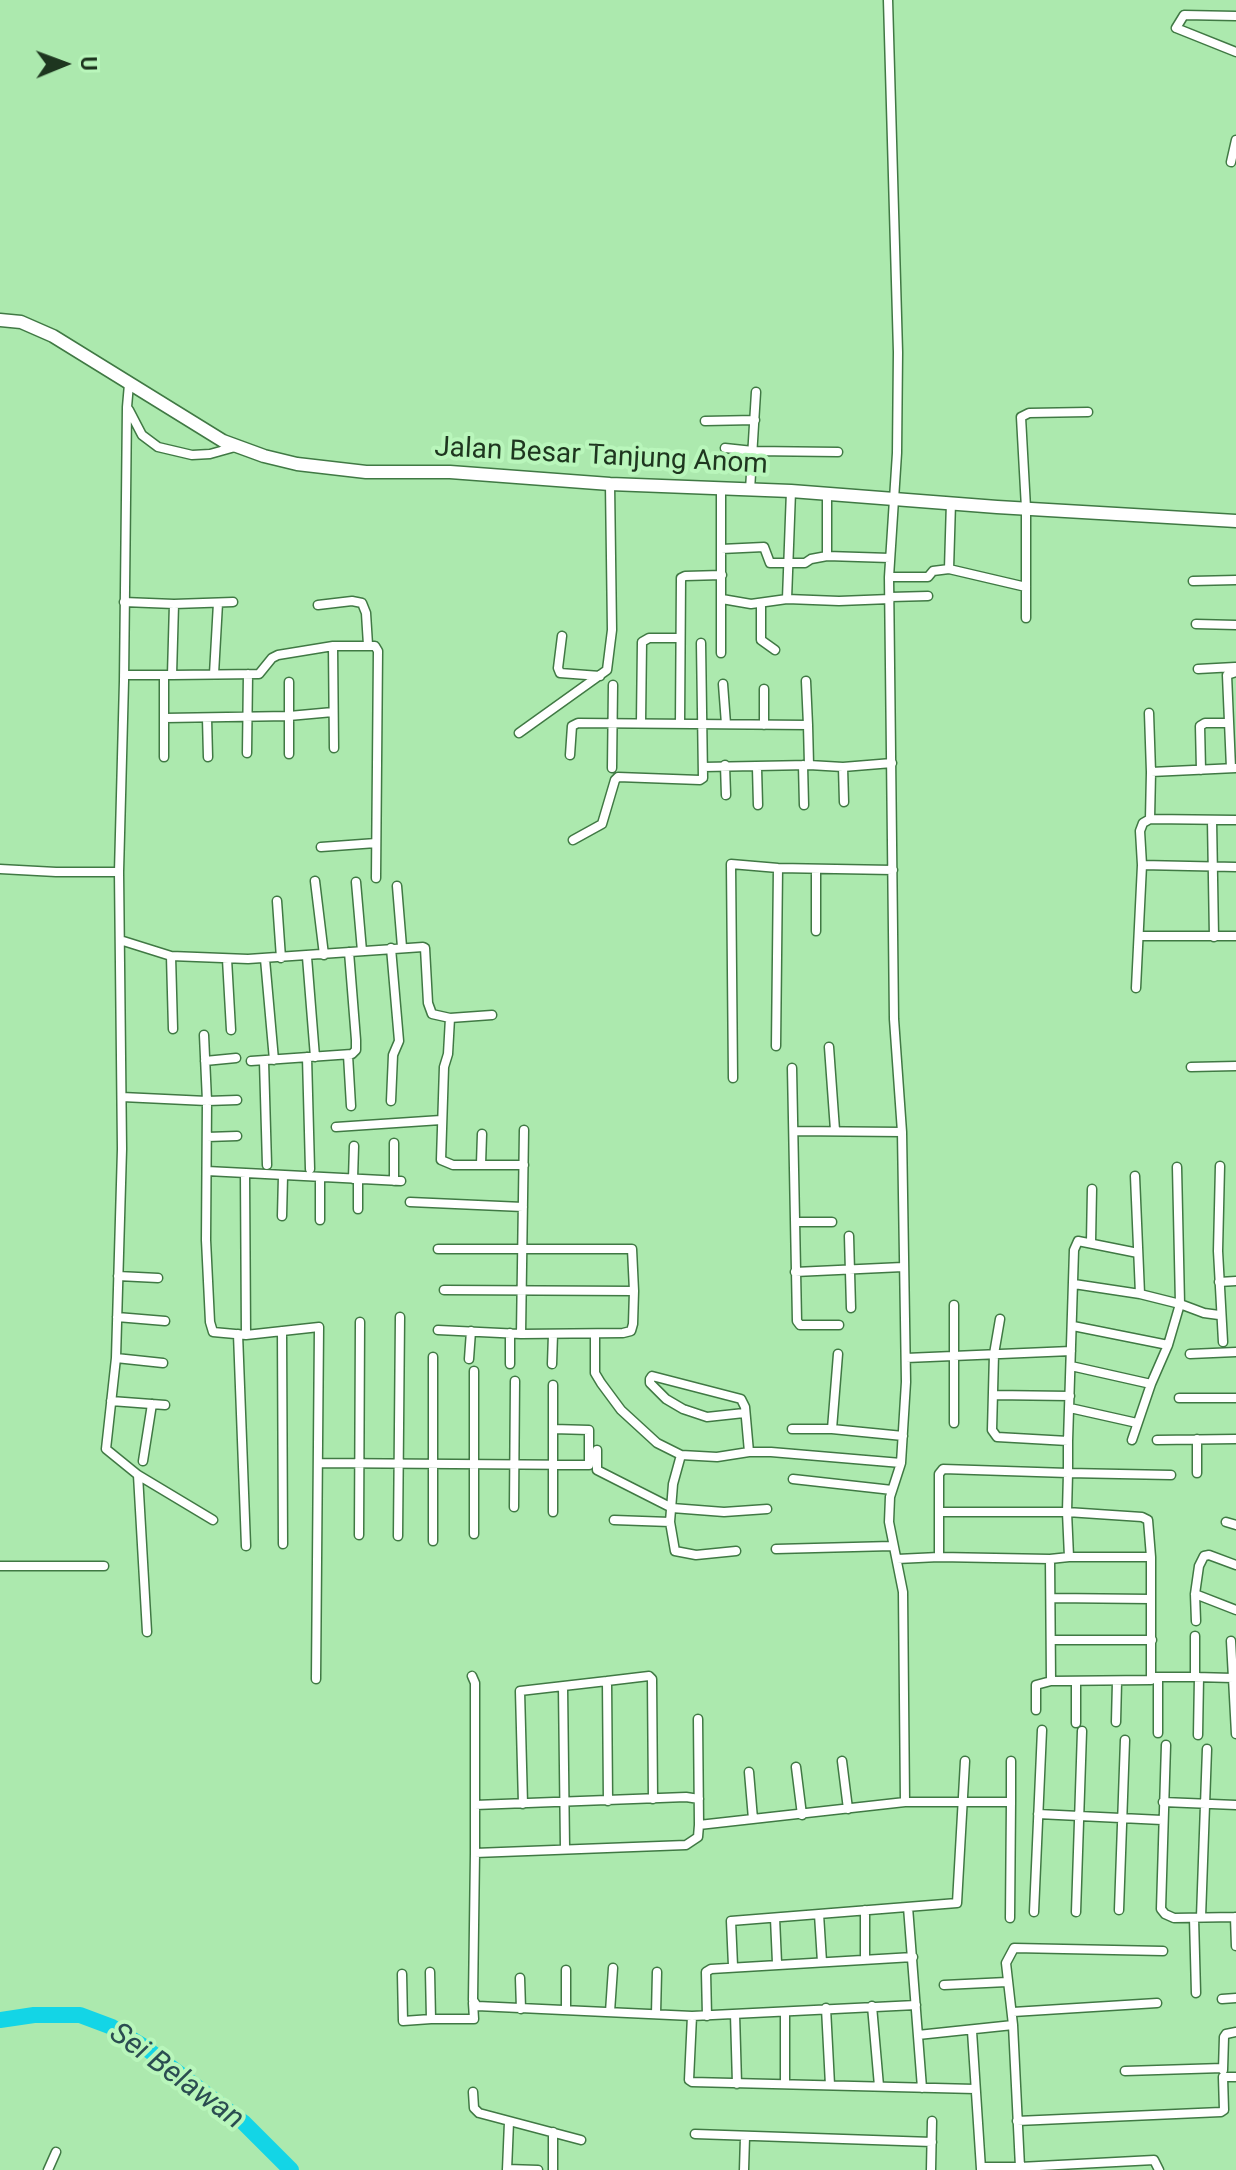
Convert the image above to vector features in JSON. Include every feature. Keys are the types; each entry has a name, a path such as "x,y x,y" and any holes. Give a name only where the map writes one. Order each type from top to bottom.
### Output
{"main road":[{"name":"Jalan Besar Tanjung Anom","path":"0,320 38,328 235,446 297,464 366,472 450,472 610,484 827,493 1236,521"}],"street":[{"path":"888,0 898,352 889,577 894,1019 902,1132 906,1358 901,1463 892,1490 889,1522 904,1609 905,1802"},
{"path":"1236,16 1184,15 1176,28 1236,52"},
{"path":"1231,162 1236,140"},
{"path":"129,384 119,872 122,1097 116,1358 106,1449 138,1475 213,1520"},
{"path":"750,490 756,392"},
{"path":"127,407 142,435 158,447 192,455 210,454 235,446"},
{"path":"1026,618 1026,508 1021,417 1029,413 1088,412"},
{"path":"705,421 755,420"},
{"path":"725,448 838,452"},
{"path":"519,733 600,676 609,665 612,630 610,484"},
{"path":"721,489 721,653"},
{"path":"787,599 791,491"},
{"path":"827,493 827,556"},
{"path":"949,569 951,502"},
{"path":"721,549 764,547 768,562 789,564 827,556 890,558"},
{"path":"889,577 928,577 933,571 949,569 1026,587"},
{"path":"680,723 681,578 722,575"},
{"path":"1193,581 1236,580"},
{"path":"722,599 737,603 761,603 787,599 839,601 928,596"},
{"path":"318,605 352,601 362,603 366,613 368,645"},
{"path":"124,602 233,602"},
{"path":"214,674 218,603"},
{"path":"761,603 760,636 775,650"},
{"path":"164,757 174,604"},
{"path":"1196,624 1236,625"},
{"path":"562,636 560,673 600,676"},
{"path":"641,722 642,642 649,638 680,638"},
{"path":"573,840 602,824 617,778 700,780 703,767 701,643"},
{"path":"124,675 262,673 272,658 278,655 333,646 375,646 378,651 376,878"},
{"path":"333,646 334,748"},
{"path":"1198,669 1236,670"},
{"path":"1151,772 1234,768 1227,675 1236,670"},
{"path":"247,753 248,674"},
{"path":"804,805 808,725 806,681"},
{"path":"289,682 289,754"},
{"path":"723,684 726,724"},
{"path":"612,768 613,685"},
{"path":"764,689 764,725"},
{"path":"165,718 289,716 333,712"},
{"path":"1149,713 1150,819"},
{"path":"207,718 208,757"},
{"path":"570,755 574,723 808,725"},
{"path":"1201,770 1200,726 1205,723 1229,723"},
{"path":"703,767 843,767 892,763"},
{"path":"725,765 726,795"},
{"path":"843,767 844,802"},
{"path":"757,768 758,805"},
{"path":"1136,988 1142,865 1140,831 1143,823 1150,819 1236,820"},
{"path":"1212,820 1214,937"},
{"path":"321,847 376,843"},
{"path":"733,1078 731,864 893,870"},
{"path":"1142,865 1236,867"},
{"path":"776,1046 778,868"},
{"path":"0,869 119,872"},
{"path":"816,869 816,931"},
{"path":"315,881 324,955"},
{"path":"356,882 362,951"},
{"path":"397,886 402,947"},
{"path":"277,901 281,958"},
{"path":"1139,936 1236,936"},
{"path":"120,940 171,956 227,959 307,957 402,947 425,948 430,1010 437,1017 492,1015"},
{"path":"391,948 399,1041 393,1055 391,1101"},
{"path":"251,1061 348,1055 356,1050 349,952"},
{"path":"171,956 173,1029"},
{"path":"307,957 311,1057 310,1169"},
{"path":"227,959 231,1030"},
{"path":"265,959 269,1060 267,1165"},
{"path":"450,1018 441,1120 441,1160 453,1165 524,1165"},
{"path":"204,1035 210,1322 213,1332 242,1334 319,1327 316,1679"},
{"path":"829,1047 835,1130"},
{"path":"348,1055 351,1106"},
{"path":"205,1061 236,1058"},
{"path":"1191,1067 1236,1066"},
{"path":"792,1068 797,1321 800,1325 839,1325"},
{"path":"122,1097 237,1100"},
{"path":"336,1127 441,1120"},
{"path":"521,1334 524,1130"},
{"path":"794,1131 902,1132"},
{"path":"481,1164 482,1134"},
{"path":"207,1137 237,1136"},
{"path":"207,1171 397,1181 394,1143"},
{"path":"354,1146 358,1209"},
{"path":"1220,1166 1219,1282 1223,1342"},
{"path":"1132,1440 1180,1304 1177,1167"},
{"path":"245,1174 242,1334 246,1546"},
{"path":"282,1216 283,1176"},
{"path":"1135,1176 1140,1294"},
{"path":"320,1177 320,1220"},
{"path":"1091,1242 1092,1189"},
{"path":"410,1202 523,1207"},
{"path":"795,1222 832,1222"},
{"path":"849,1236 851,1308"},
{"path":"1069,1557 1068,1441 1074,1250 1078,1241 1138,1253"},
{"path":"438,1249 632,1249 634,1291 631,1331 521,1334 438,1330"},
{"path":"795,1272 903,1267"},
{"path":"118,1276 158,1278"},
{"path":"1219,1282 1236,1281"},
{"path":"1074,1284 1140,1294 1204,1313 1221,1313"},
{"path":"444,1290 634,1291"},
{"path":"954,1305 954,1423"},
{"path":"117,1317 165,1321"},
{"path":"398,1536 400,1317"},
{"path":"1000,1319 994,1354 992,1430 997,1437 1068,1441"},
{"path":"359,1535 360,1322"},
{"path":"1073,1326 1168,1345"},
{"path":"282,1331 283,1544"},
{"path":"469,1359 471,1331"},
{"path":"510,1333 510,1364"},
{"path":"552,1364 553,1334"},
{"path":"595,1334 595,1373 601,1383 621,1410 657,1443 681,1455 717,1457 749,1452 810,1454 901,1463"},
{"path":"906,1358 1071,1351"},
{"path":"1190,1354 1236,1352"},
{"path":"832,1429 838,1354"},
{"path":"433,1357 433,1541"},
{"path":"116,1358 163,1363"},
{"path":"1071,1366 1151,1384"},
{"path":"474,1371 474,1534"},
{"path":"744,1413 707,1417 683,1409 666,1399 650,1383 650,1379 652,1376 741,1399 744,1403 749,1452"},
{"path":"514,1507 515,1381"},
{"path":"553,1385 553,1512"},
{"path":"993,1395 1070,1396"},
{"path":"1179,1398 1236,1398"},
{"path":"111,1401 165,1405"},
{"path":"143,1461 152,1404"},
{"path":"1070,1408 1137,1423"},
{"path":"318,1463 589,1465 589,1430 553,1429"},
{"path":"792,1429 832,1429 903,1436"},
{"path":"1197,1439 1197,1473"},
{"path":"1157,1440 1236,1439"},
{"path":"597,1450 597,1470 672,1508 724,1512 767,1509"},
{"path":"681,1455 673,1484 670,1522 675,1551 696,1555 736,1551"},
{"path":"939,1557 939,1474 943,1469 1171,1475"},
{"path":"138,1475 147,1632"},
{"path":"793,1479 892,1490"},
{"path":"939,1512 1067,1512 1148,1520 1158,1733"},
{"path":"614,1520 670,1522"},
{"path":"776,1549 892,1546"},
{"path":"1196,1621 1195,1594 1199,1566 1204,1556 1236,1565"},
{"path":"897,1559 1151,1557"},
{"path":"1050,1559 1051,1681"},
{"path":"0,1566 104,1566"},
{"path":"1195,1594 1236,1610"},
{"path":"1051,1598 1151,1599"},
{"path":"1195,1636 1198,1735"},
{"path":"1051,1640 1152,1640"},
{"path":"1231,1641 1236,1734"},
{"path":"402,1974 403,2021 474,2019 475,1683 472,1676"},
{"path":"523,1804 520,1693 525,1689 651,1677 653,1799"},
{"path":"1036,1710 1037,1684 1051,1681 1076,1683 1148,1681 1155,1677 1233,1678"},
{"path":"607,1681 608,1801"},
{"path":"1116,1722 1117,1682"},
{"path":"1076,1683 1076,1723"},
{"path":"563,1687 565,1848"},
{"path":"475,1853 686,1845 695,1841 699,1825 698,1719"},
{"path":"1034,1912 1042,1730"},
{"path":"1076,1912 1082,1731"},
{"path":"1119,1910 1125,1740"},
{"path":"1166,1745 1161,1909 1168,1917 1235,1917 1236,1946"},
{"path":"1196,1993 1207,1749"},
{"path":"842,1761 848,1809"},
{"path":"733,1966 731,1921 957,1903 965,1761"},
{"path":"1010,1918 1011,1761"},
{"path":"796,1767 802,1815"},
{"path":"749,1772 753,1819"},
{"path":"475,1805 699,1799"},
{"path":"699,1825 905,1802 1011,1802"},
{"path":"1163,1802 1236,1805"},
{"path":"1038,1814 1162,1820"},
{"path":"908,1907 922,2088"},
{"path":"865,1910 865,1959"},
{"path":"819,1914 822,1962"},
{"path":"775,1918 777,1963"},
{"path":"1020,2168 1013,2012 1007,1982 1007,1958 1014,1948 1163,1951"},
{"path":"707,2016 707,1970 777,1963 913,1957"},
{"path":"610,2012 613,1968"},
{"path":"566,1970 566,2009"},
{"path":"430,1972 431,2019"},
{"path":"656,2014 657,1972"},
{"path":"520,1978 521,2009"},
{"path":"944,1985 1007,1982"},
{"path":"1222,1999 1236,1998"},
{"path":"473,2000 481,2007 692,2016 916,2005"},
{"path":"1013,2012 1157,2003"},
{"path":"872,2006 879,2086"},
{"path":"826,2008 830,2085"},
{"path":"785,2012 785,2084"},
{"path":"735,2014 737,2084"},
{"path":"692,2016 690,2082 975,2089"},
{"path":"918,2035 1013,2025"},
{"path":"972,2031 981,2168 1113,2167 1154,2160 1159,2170"},
{"path":"1017,2121 1221,2112 1224,2110 1224,2037 1236,2032"},
{"path":"1125,2071 1223,2073 1236,2077"},
{"path":"473,2092 475,2111 581,2140"},
{"path":"931,2170 932,2121"},
{"path":"509,2122 507,2170 538,2170"},
{"path":"553,2132 553,2170"},
{"path":"695,2134 932,2142"},
{"path":"744,2170 745,2137"},
{"path":"48,2170 56,2152"}],"waterway":[{"name":"Sei Belawan","path":"0,2020 34,2015 80,2015 112,2027 143,2046 243,2122 291,2170"}]}
